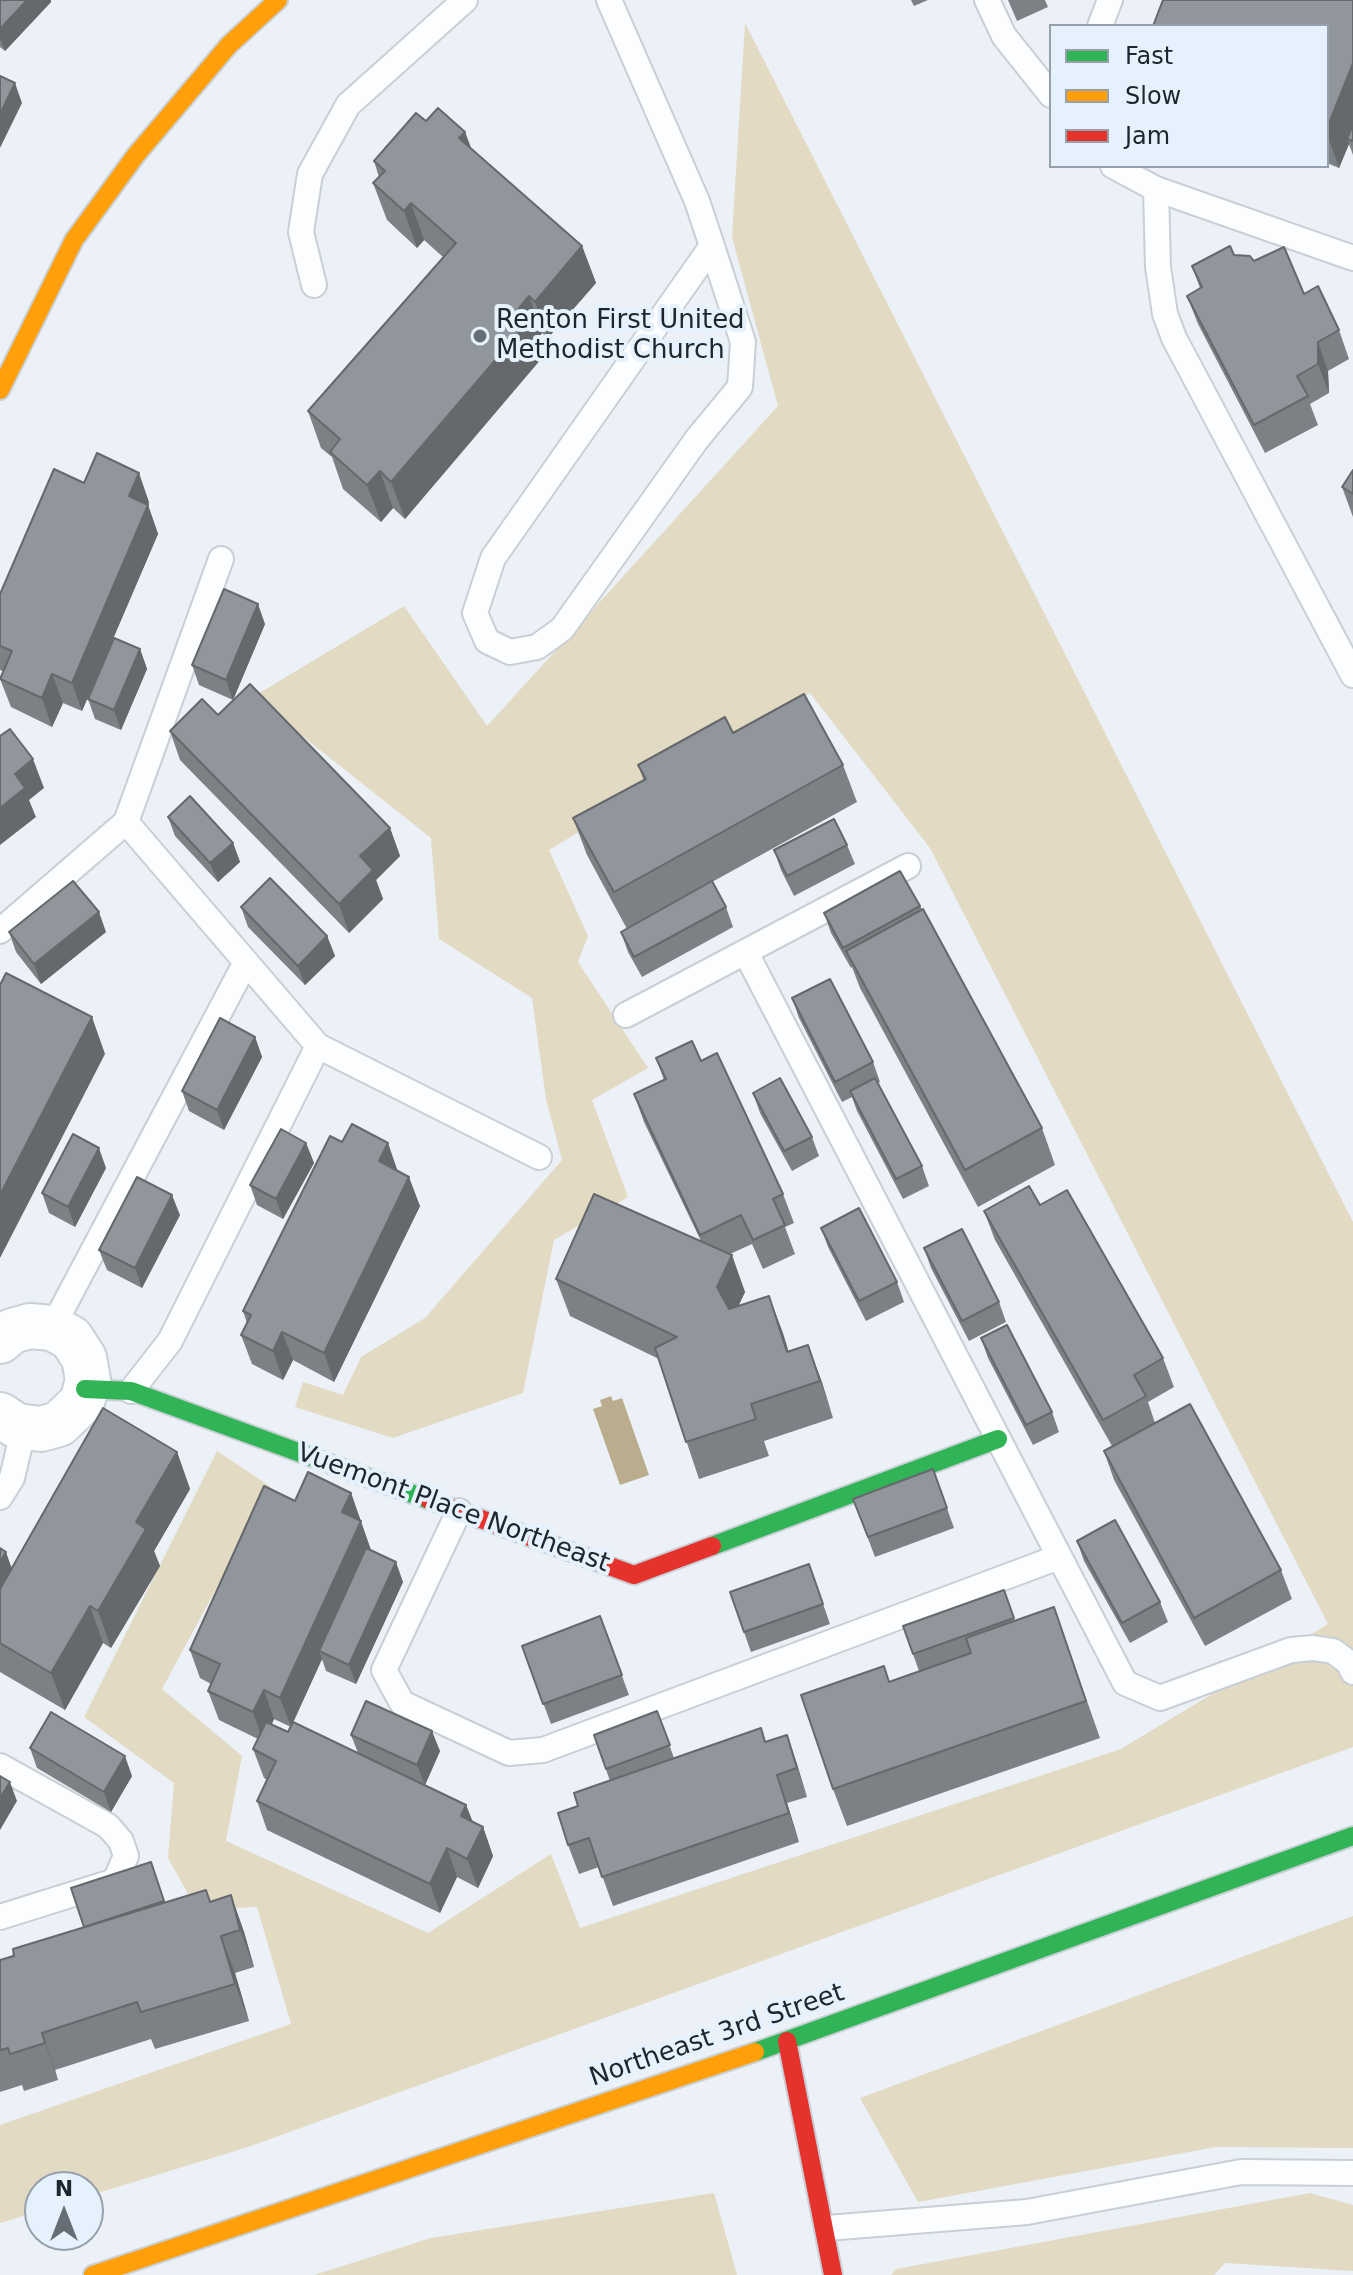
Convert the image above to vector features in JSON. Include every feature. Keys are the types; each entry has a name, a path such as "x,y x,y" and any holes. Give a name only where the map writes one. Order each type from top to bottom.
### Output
{"street":[{"path":"0,390 74,240 136,155 229,45 278,0"},
{"path":"0,1340 30,1326 52,1328 71,1338 84,1358 88,1380 82,1402 59,1424 41,1429 12,1421"},
{"name":"Vuemont Place Northeast","path":"85,1389 131,1391 634,1575 998,1439"},
{"name":"Northeast 3rd Street","path":"93,2275 787,2041 1353,1836"},
{"path":"787,2041 827,2228 833,2275"}],"lane":[{"path":"314,285 301,232 310,174 348,105 465,0"},
{"path":"609,0 697,201 712,246 743,342 740,387 697,439 562,629 537,647 510,652 487,641 475,613 493,558 712,246"},
{"path":"987,0 1004,36 1049,92"},
{"path":"1101,24 1110,0"},
{"path":"1117,168 1156,189 1353,258"},
{"path":"1156,189 1158,267 1165,314 1174,338 1353,675"},
{"path":"0,931 126,822 221,559"},
{"path":"126,822 318,1046 539,1157"},
{"path":"626,1015 908,866"},
{"path":"746,953 1125,1683 1160,1698 1291,1650 1333,1651 1348,1662 1353,1672"},
{"path":"52,1328 246,962"},
{"path":"131,1391 170,1341 318,1046"},
{"path":"0,1497 12,1478 12,1421"},
{"path":"459,1511 384,1670 402,1703 509,1753 543,1750 1059,1557"},
{"path":"0,1766 108,1826 121,1841 126,1856 115,1881 0,1917"},
{"path":"827,2228 1027,2212 1241,2172 1353,2173"}],"shaded area":[{"path":"745,23 1353,1222 1353,1747 248,2147 104,2191 104,2171 24,2171 24,2216 0,2223 0,2125 291,2024 257,1907 197,1910 168,1858 174,1783 84,1717 217,1451 271,1487 162,1689 242,1756 226,1841 428,1933 551,1854 580,1928 1121,1749 1328,1624 930,848 810,693 549,850 588,936 578,962 648,1068 592,1100 628,1197 554,1240 523,1393 393,1438 295,1407 303,1382 343,1395 361,1357 425,1318 562,1160 546,1099 532,998 439,939 431,838 253,697 404,606 487,726 778,406 732,237"},
{"path":"611,1396 613,1401 622,1398 649,1475 620,1485 593,1409 602,1406 600,1400"},
{"path":"1353,1916 1353,2148 1216,2147 918,2202 860,2098"},
{"path":"714,2193 737,2275 314,2275 431,2238"},
{"path":"1310,2193 1353,2205 1353,2271 1225,2263 1214,2275 891,2275 896,2269"}],"building":[{"path":"0,0 27,0 0,29"},
{"path":"1163,0 1353,0 1353,63 1329,123 1329,24 1154,24"},
{"path":"0,76 15,83 0,114"},
{"name":"Renton First United Methodist Church","path":"438,108 465,132 459,138 582,246 535,302 529,296 516,312 528,322 391,482 380,471 367,485 330,452 340,439 308,411 456,243 411,203 404,211 373,183 385,171 374,161 416,113 426,121"},
{"path":"1353,125 1353,141 1347,139"},
{"path":"1230,246 1234,255 1250,256 1254,261 1284,247 1304,294 1318,286 1339,330 1318,342 1318,364 1297,376 1308,396 1254,425 1187,296 1202,287 1192,266"},
{"path":"97,453 139,473 129,496 148,505 72,683 52,674 42,698 0,679 12,651 0,646 0,594 54,469 84,483"},
{"path":"1353,470 1353,494 1342,487"},
{"path":"224,589 258,604 226,680 192,665"},
{"path":"114,638 140,649 114,710 88,699"},
{"path":"250,684 390,828 360,856 373,870 339,904 170,731 202,699 218,715"},
{"path":"804,694 843,765 614,892 573,818 646,779 638,765 725,717 733,733"},
{"path":"10,729 33,759 15,774 25,788 0,808 0,736"},
{"path":"190,796 233,843 210,863 168,817"},
{"path":"834,819 847,845 787,876 774,850"},
{"path":"900,871 920,906 843,948 824,913"},
{"path":"270,878 327,936 298,966 241,907"},
{"path":"73,881 99,912 34,964 9,932"},
{"path":"712,881 726,907 634,957 621,932"},
{"path":"923,909 1042,1128 965,1170 846,951"},
{"path":"6,973 92,1017 0,1195 0,985"},
{"path":"830,979 873,1062 835,1082 792,998"},
{"path":"220,1018 255,1037 217,1110 182,1091"},
{"path":"692,1041 701,1061 717,1053 783,1194 773,1199 785,1225 753,1240 741,1215 700,1235 634,1094 666,1079 656,1058"},
{"path":"780,1078 812,1137 784,1151 753,1093"},
{"path":"875,1078 922,1166 896,1179 850,1091"},
{"path":"352,1124 388,1143 379,1161 409,1177 324,1353 282,1332 273,1351 241,1335 251,1315 243,1311 330,1136 342,1142"},
{"path":"281,1129 306,1143 276,1199 250,1185"},
{"path":"73,1134 99,1148 68,1207 42,1193"},
{"path":"137,1177 172,1195 135,1268 99,1250"},
{"path":"1029,1186 1040,1205 1067,1190 1163,1358 1134,1375 1146,1396 1103,1420 984,1211"},
{"path":"594,1194 732,1255 717,1287 729,1309 769,1296 787,1352 808,1345 820,1381 751,1404 756,1419 686,1442 655,1348 677,1337 556,1279"},
{"path":"859,1208 897,1282 859,1301 821,1228"},
{"path":"962,1229 999,1302 962,1321 924,1248"},
{"path":"1007,1325 1052,1412 1026,1425 981,1338"},
{"path":"1190,1404 1281,1570 1194,1618 1104,1451"},
{"path":"103,1408 177,1452 136,1522 146,1529 98,1611 90,1606 51,1673 0,1643 0,1589"},
{"path":"933,1469 947,1508 868,1537 853,1499"},
{"path":"308,1472 351,1493 342,1512 361,1521 280,1698 264,1690 253,1712 208,1691 220,1664 190,1650 264,1486 295,1501"},
{"path":"1115,1520 1160,1602 1122,1623 1077,1541"},
{"path":"0,1548 6,1552 0,1562"},
{"path":"366,1548 396,1562 349,1665 319,1651"},
{"path":"809,1564 823,1604 744,1632 730,1592"},
{"path":"1004,1590 1014,1618 913,1654 903,1626"},
{"path":"1054,1607 1086,1701 833,1789 801,1695 884,1666 889,1682 971,1653 966,1638"},
{"path":"600,1616 622,1675 543,1704 522,1646"},
{"path":"366,1701 432,1731 417,1765 351,1735"},
{"path":"657,1711 670,1745 606,1769 594,1735"},
{"path":"51,1712 125,1756 104,1792 30,1748"},
{"path":"266,1722 288,1732 293,1722 466,1805 461,1816 483,1827 467,1859 447,1848 430,1884 257,1801 276,1761 253,1749"},
{"path":"761,1728 765,1742 787,1735 797,1768 777,1775 789,1813 602,1877 589,1838 568,1845 558,1813 578,1806 574,1793"},
{"path":"0,1776 10,1782 0,1798"},
{"path":"151,1862 164,1901 84,1927 71,1888"},
{"path":"206,1890 210,1902 231,1895 240,1930 221,1936 235,1984 141,2012 137,2002 42,2033 45,2043 10,2054 8,2048 0,2050 0,1960 14,1956 13,1949"}],"traffic: fast":[{"path":"85,1389 131,1391 429,1500"},
{"path":"712,1546 998,1439"},
{"path":"755,2052 1353,1836"}],"traffic: slow":[{"path":"0,390 74,240 136,155 229,45 278,0"},
{"path":"93,2275 755,2052"}],"traffic: jam":[{"path":"429,1500 634,1575 712,1546"},
{"path":"787,2041 833,2275"}],"place":[{"name":"Renton First United Methodist Church","path":"480,336"}]}
